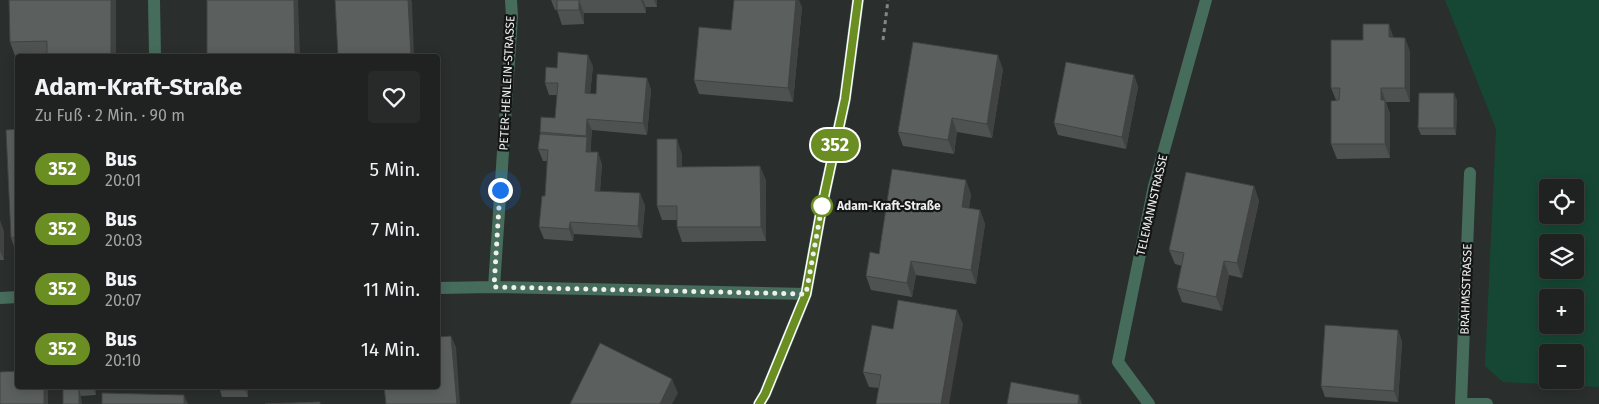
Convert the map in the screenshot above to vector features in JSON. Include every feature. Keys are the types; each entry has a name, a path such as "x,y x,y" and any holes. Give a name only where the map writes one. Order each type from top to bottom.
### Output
{"street":[{"path":"154,0 155,54"},
{"name":"PETER-HENLEIN-STRASSE","path":"494,287 512,16 511,0"},
{"path":"760,404 806,294 822,206 845,99 858,0"},
{"name":"TELEMANNSTRASSE","path":"1149,404 1118,362 1154,186 1206,0"},
{"name":"BRAHMSSTRASSE","path":"1461,404 1470,173"},
{"path":"440,288 494,287 806,294"},
{"path":"0,298 15,297"},
{"path":"1461,404 1487,404"}],"path":[{"path":"883,40 888,0"}],"green space":[{"path":"1445,0 1599,0 1599,387 1584,386 1584,344 1539,344 1539,384 1503,382 1485,366 1496,129"}],"building":[{"path":"9,0 111,0 111,54 47,54 47,41 10,42"},
{"path":"207,0 294,0 295,54 207,54"},
{"path":"335,0 408,0 411,54 338,54"},
{"path":"557,0 579,0 579,10 557,10"},
{"path":"734,0 796,0 788,88 694,80 699,27 731,30"},
{"path":"1363,24 1389,24 1389,37 1405,38 1405,88 1381,88 1381,100 1385,100 1385,144 1331,144 1331,101 1339,100 1340,88 1331,88 1331,40 1363,40"},
{"path":"913,42 998,55 987,124 952,118 948,140 898,132"},
{"path":"558,52 588,55 585,93 596,94 597,74 647,78 643,123 587,119 586,136 540,132 541,117 555,118 558,83 545,83 546,67 557,68"},
{"path":"1066,62 1134,75 1122,137 1054,123"},
{"path":"1419,93 1454,93 1454,128 1418,128"},
{"path":"15,129 15,237 11,238 6,130"},
{"path":"540,134 587,137 586,152 598,152 595,191 640,193 638,226 570,222 569,229 539,227 542,196 545,196 548,150 538,149"},
{"path":"657,139 677,139 677,167 760,166 761,227 677,227 677,206 657,206"},
{"path":"892,169 966,180 962,207 980,210 971,270 911,261 907,283 866,276 870,252 879,254"},
{"path":"1186,172 1254,186 1237,263 1224,261 1216,297 1177,288 1184,253 1169,250"},
{"path":"898,300 957,310 941,404 876,404 881,375 863,372 872,325 893,329"},
{"path":"1325,325 1398,330 1394,391 1321,386"},
{"path":"451,336 457,404 386,404 384,389 440,389 440,337"},
{"path":"600,343 672,379 660,404 570,404"},
{"path":"15,371 15,389 44,389 44,404 0,404 0,372"},
{"path":"1011,382 1079,395 1078,404 1007,404"},
{"path":"63,389 79,389 79,404 63,404"},
{"path":"220,389 245,389 245,390"},
{"path":"102,393 184,395 184,404 102,404"},
{"path":"320,402 320,404 265,404"}],"bus line":[{"name":"352","path":"759,404 765,394 806,294 822,206 845,99 858,0"}],"place":[{"name":"Adam-Kraft-Straße","path":"822,206"}],"route":[{"path":"500,190 494,287 806,294 822,206"}]}
